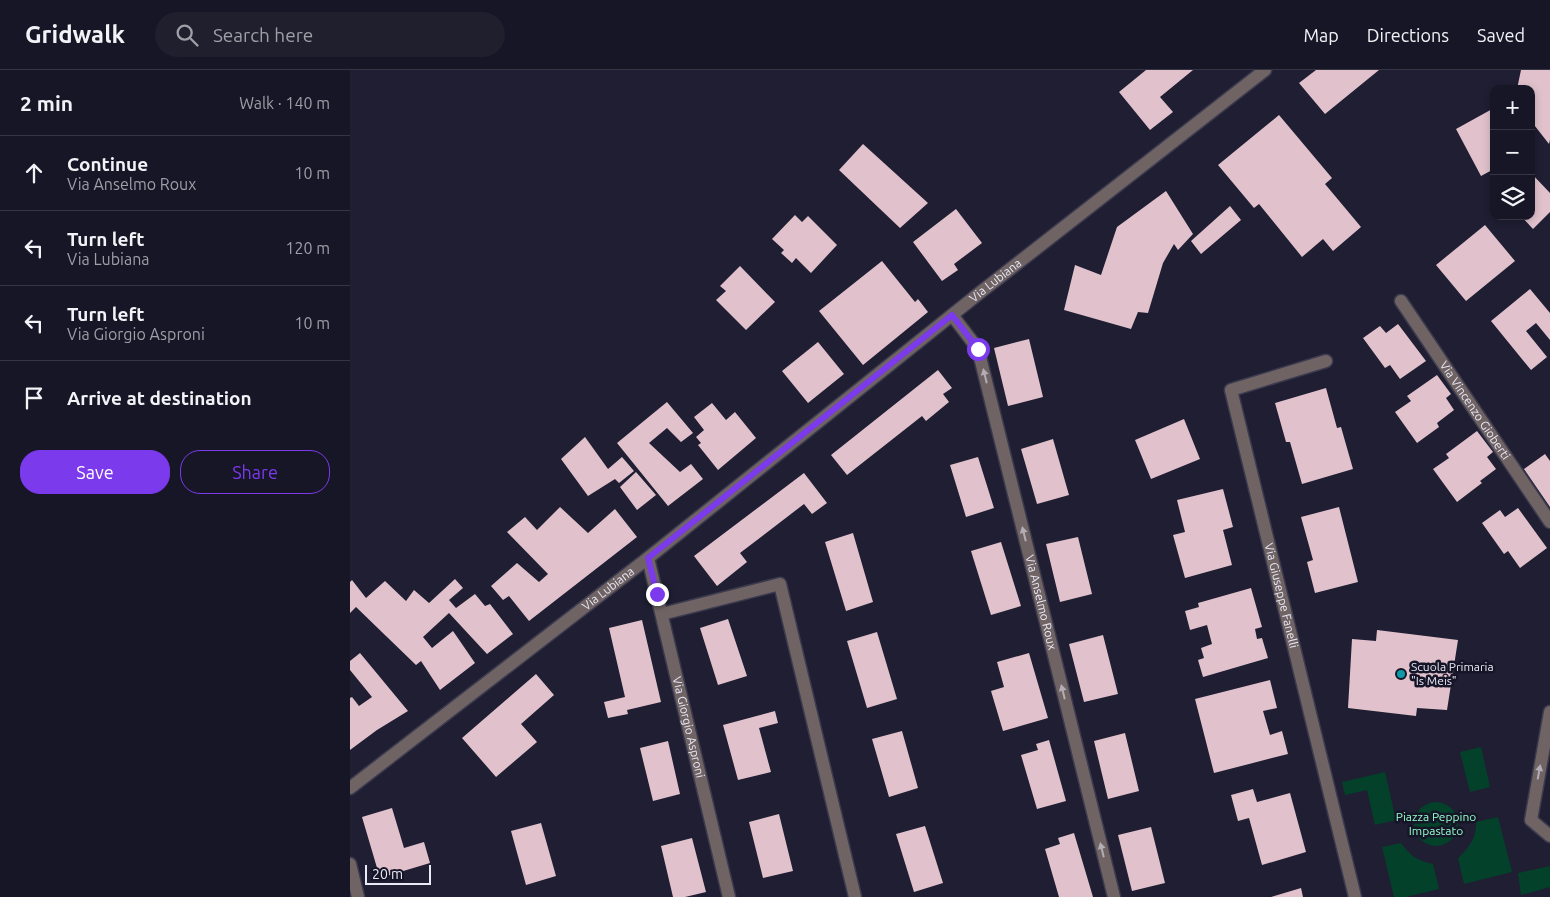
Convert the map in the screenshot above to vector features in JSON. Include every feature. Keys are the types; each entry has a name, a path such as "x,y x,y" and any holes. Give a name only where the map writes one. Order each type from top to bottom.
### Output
{"street":[{"name":"Via Lubiana","path":"350,788 648,558 952,315 1264,70"},
{"name":"Via Vincenzo Gioberti","path":"1401,301 1550,522"},
{"name":"Via Anselmo Roux","path":"952,315 978,349 1114,897"},
{"name":"Via Giuseppe Fanelli","path":"1326,361 1231,390 1355,897"},
{"name":"Via Giorgio Asproni","path":"648,558 730,897"},
{"path":"662,614 780,584 855,897"},
{"path":"1550,712 1531,820 1550,836"},
{"path":"350,864 358,897"}],"green space":[{"name":"Piazza Peppino Impastato","path":"1481,747 1490,787 1470,792 1460,752"},
{"name":"Piazza Peppino Impastato","path":"1385,772 1396,820 1375,825 1367,790 1345,795 1342,782"},
{"name":"Piazza Peppino Impastato","path":"1432,802 1440,802 1452,808 1458,824 1452,840 1440,846 1432,846 1420,840 1414,828 1414,820 1420,808"},
{"name":"Piazza Peppino Impastato","path":"1498,817 1512,872 1464,884 1458,858 1472,842 1476,822"},
{"name":"Piazza Peppino Impastato","path":"1401,843 1414,857 1433,864 1439,889 1406,897 1394,897 1382,847"},
{"path":"1550,866 1550,887 1521,895 1518,873"}],"building":[{"path":"1146,70 1193,70 1160,97 1173,112 1150,130 1119,92"},
{"path":"1316,70 1379,70 1325,114 1299,83"},
{"path":"1521,70 1550,70 1549,144 1535,126 1535,85 1518,85"},
{"path":"1490,110 1490,171 1481,176 1456,129"},
{"path":"1279,115 1332,178 1325,184 1361,227 1333,251 1323,239 1302,257 1259,204 1254,208 1218,165"},
{"path":"863,144 928,203 900,228 839,170"},
{"path":"1535,177 1550,193 1550,212 1533,229 1525,220 1535,220"},
{"path":"1166,191 1193,234 1178,250 1174,244 1163,263 1148,313 1138,312 1131,329 1064,310 1075,265 1101,275 1117,227"},
{"path":"1230,206 1241,220 1201,254 1191,241"},
{"path":"956,209 982,243 954,264 958,270 942,281 913,242"},
{"path":"795,215 802,222 808,216 837,245 811,273 796,258 792,263 781,253 784,250 772,239"},
{"path":"1485,225 1515,261 1466,301 1436,265"},
{"path":"882,261 915,302 918,299 928,312 863,365 819,311"},
{"path":"740,266 775,302 746,330 716,300 726,291 720,286"},
{"path":"1530,289 1550,313 1550,340 1536,323 1526,331 1547,357 1531,370 1491,321"},
{"path":"1398,324 1426,361 1400,379 1390,365 1385,368 1363,338 1380,326 1386,333"},
{"path":"1029,339 1043,397 1008,406 994,348"},
{"path":"818,342 844,374 808,403 782,371"},
{"path":"938,370 952,388 943,394 949,402 926,421 922,416 847,475 831,455"},
{"path":"1437,375 1451,394 1446,398 1454,410 1437,423 1439,427 1417,443 1395,412 1411,401 1407,396"},
{"path":"1326,388 1337,428 1341,427 1353,469 1302,484 1290,442 1286,442 1275,403"},
{"path":"667,402 693,433 681,442 667,428 649,443 680,472 691,464 703,479 668,506 617,443"},
{"path":"712,403 726,420 735,412 756,438 718,470 698,445 701,443 696,437 704,430 694,417"},
{"path":"1184,419 1200,459 1151,479 1135,440"},
{"path":"1477,431 1493,452 1487,457 1496,469 1480,481 1482,483 1457,502 1433,469 1449,458 1446,454"},
{"path":"585,437 608,469 622,457 634,471 619,483 615,479 588,496 561,459"},
{"path":"1053,439 1069,495 1037,504 1021,449"},
{"path":"1545,454 1550,461 1550,507 1524,469"},
{"path":"978,457 994,508 966,517 950,465"},
{"path":"636,472 656,495 637,510 620,487"},
{"path":"804,473 827,503 812,514 804,504 740,553 747,562 717,586 694,556"},
{"path":"1223,489 1233,527 1223,530 1232,565 1185,578 1173,535 1185,532 1177,500"},
{"path":"560,507 588,533 615,509 637,537 529,621 509,596 503,600 491,586 517,563 539,582 548,574 507,532 525,517 537,530"},
{"path":"1339,507 1358,582 1315,593 1307,562 1313,560 1301,517"},
{"path":"1518,508 1547,548 1520,568 1508,551 1504,554 1482,523 1500,510 1505,517"},
{"path":"853,533 873,602 846,611 825,542"},
{"path":"1078,537 1092,594 1060,602 1046,544"},
{"path":"1001,542 1021,606 991,615 971,551"},
{"path":"455,579 463,588 449,600 456,608 475,594 485,606 490,604 513,634 487,654 449,613 423,637 432,648 453,631 475,663 440,690 421,661 416,665 356,607 350,613 350,582 352,580 366,598 385,581 406,601 414,590 429,603"},
{"path":"1251,588 1262,627 1255,629 1257,639 1262,638 1268,658 1203,677 1198,660 1204,658 1201,648 1212,644 1207,625 1190,630 1185,611 1199,607 1198,603"},
{"path":"728,619 747,676 718,685 700,628"},
{"path":"642,620 661,702 627,710 628,714 608,718 604,702 625,697 609,628"},
{"name":"Scuola Primaria \"Is Meis\"","path":"1377,630 1458,640 1447,710 1417,708 1416,716 1348,708 1352,639 1376,641"},
{"path":"877,632 897,699 867,708 847,641"},
{"path":"1103,635 1118,694 1084,702 1069,644"},
{"path":"360,653 408,711 377,730 350,750 350,698 352,697 359,706 372,697 350,670 350,661"},
{"path":"1029,653 1048,718 1003,731 991,691 1004,687 997,662"},
{"path":"536,674 554,695 521,724 537,742 496,777 462,738"},
{"path":"1270,680 1277,708 1263,711 1270,735 1282,731 1288,754 1214,773 1195,699"},
{"path":"775,711 778,723 759,728 771,772 738,780 723,725"},
{"path":"902,731 918,788 889,797 872,739"},
{"path":"1125,733 1139,791 1108,799 1094,741"},
{"path":"1049,740 1066,801 1037,809 1021,755 1038,750 1036,744"},
{"path":"668,741 680,794 653,801 640,748"},
{"path":"1253,789 1257,802 1290,793 1306,852 1262,865 1249,818 1238,821 1231,795"},
{"path":"392,808 404,848 424,842 430,863 380,878 362,817"},
{"path":"779,814 793,871 763,878 749,822"},
{"path":"541,823 556,876 526,885 511,831"},
{"path":"925,826 943,883 914,892 896,834"},
{"path":"1151,827 1165,883 1132,891 1118,835"},
{"path":"1074,833 1093,897 1059,897 1045,849 1060,844 1058,838"},
{"path":"692,838 706,892 685,897 673,897 661,846"},
{"path":"1301,888 1303,897 1271,897"}],"place":[{"name":"Scuola Primaria \"Is Meis\"","path":"1401,674"}],"route":[{"path":"657,594 648,558 952,315 978,349"}]}
